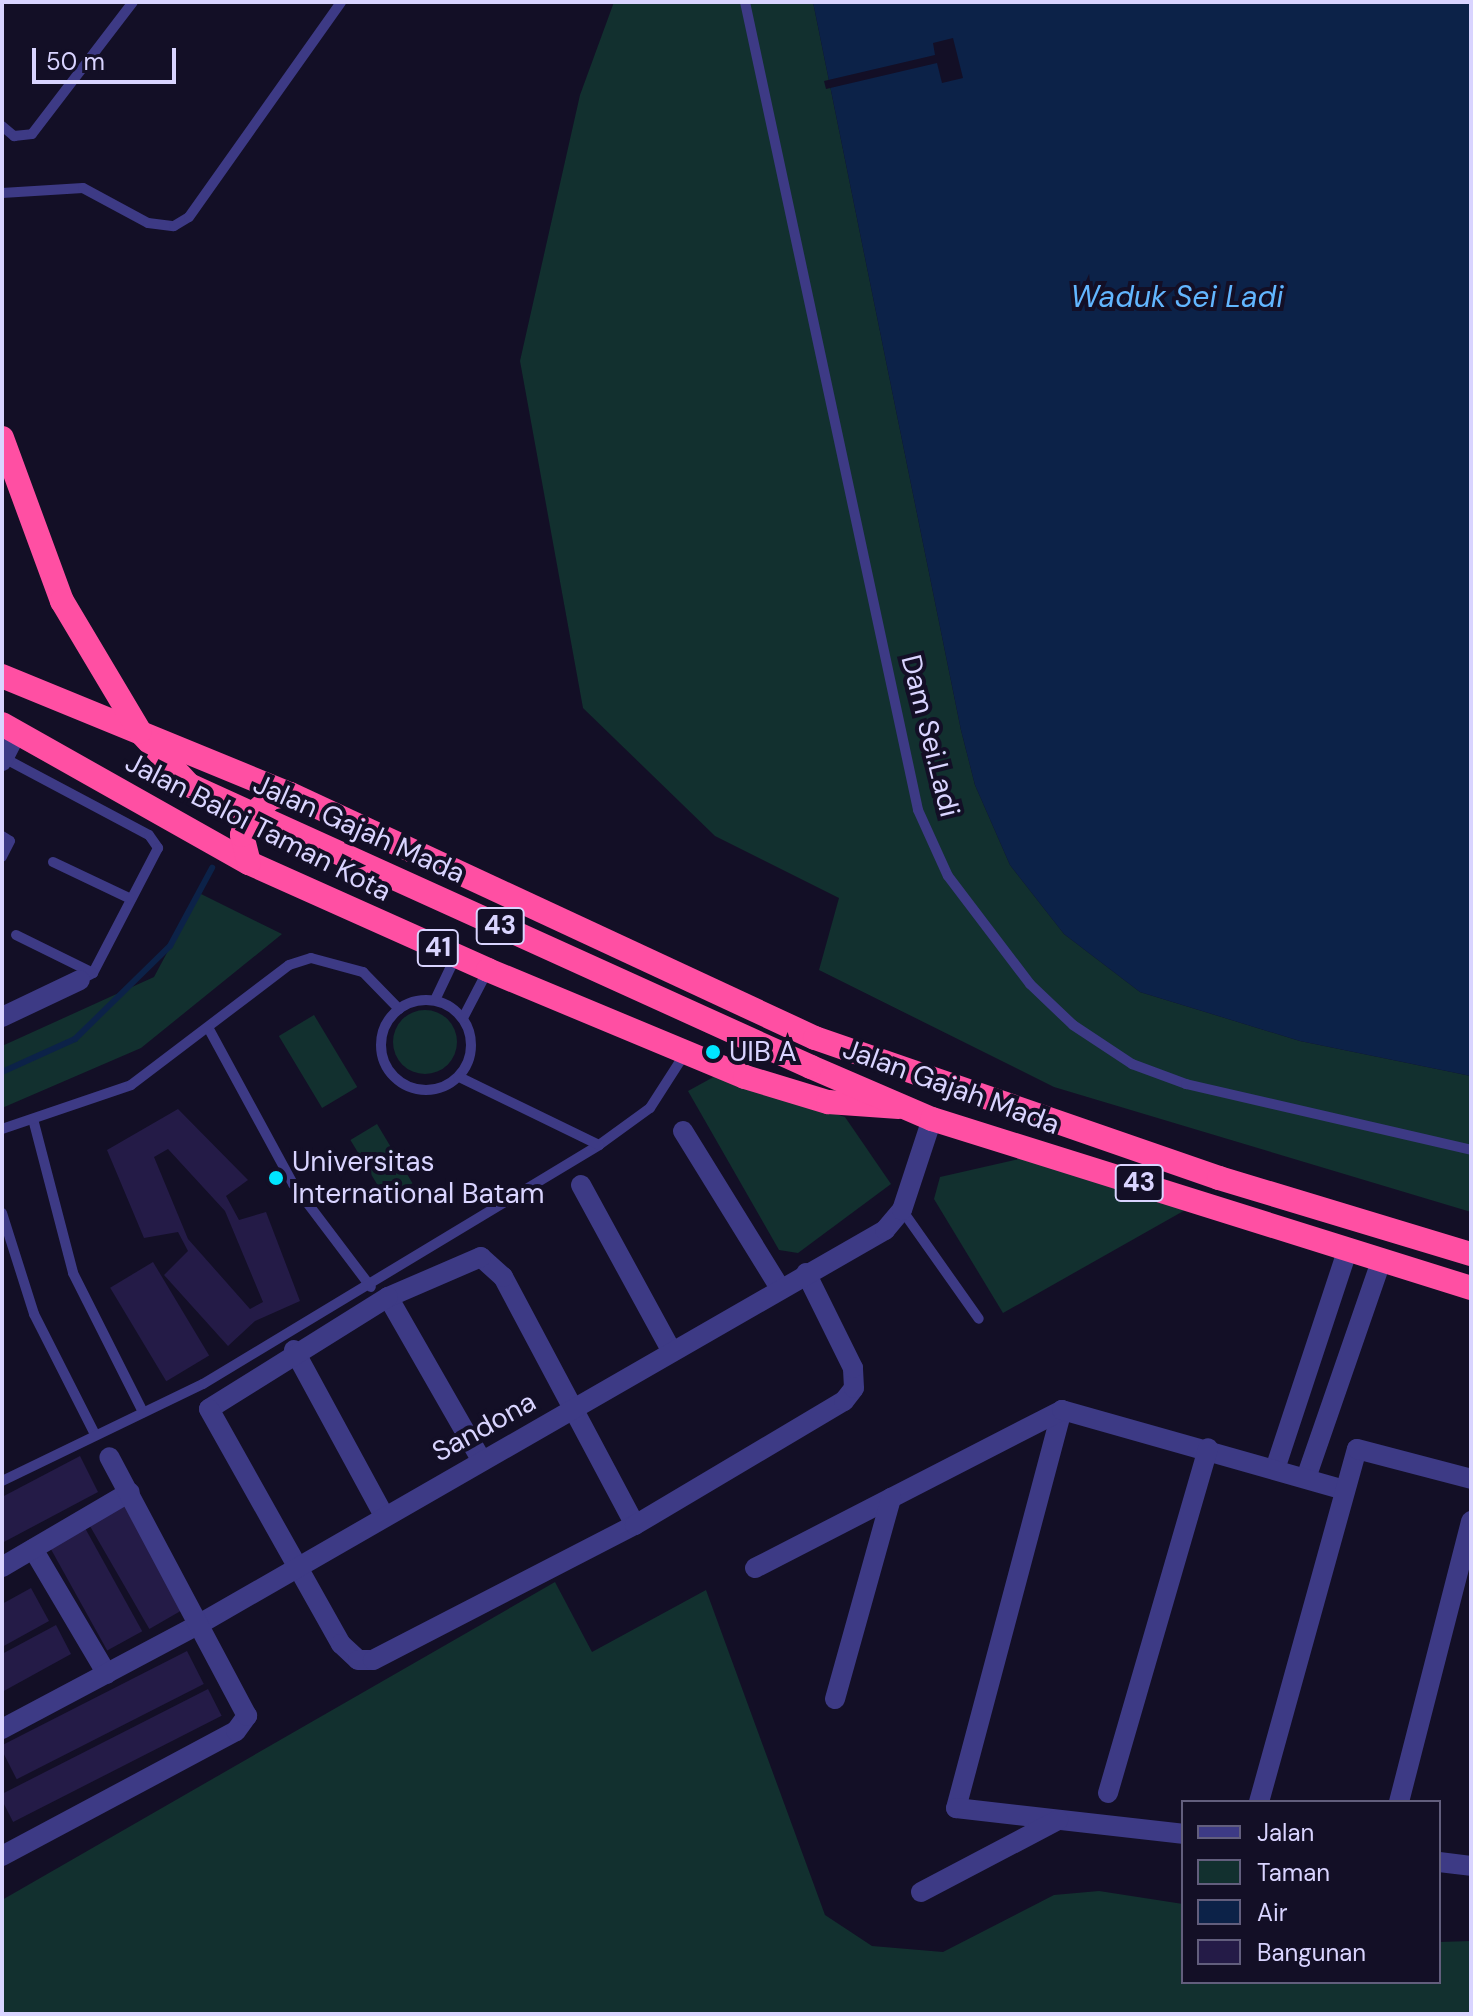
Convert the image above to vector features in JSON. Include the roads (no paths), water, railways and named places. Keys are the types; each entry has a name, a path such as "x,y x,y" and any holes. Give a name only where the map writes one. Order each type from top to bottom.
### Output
{"highway":[{"name":"Jalan Gajah Mada","path":"2,438 62,601 104,680 189,785 899,1107 1471,1288"},
{"name":"Jalan Baloi Taman Kota","path":"2,676 139,731"},
{"name":"Jalan Baloi Taman Kota","path":"10,728 249,863 488,970 686,1052 828,1102 899,1107"},
{"name":"Jalan Gajah Mada","path":"139,731 290,794 815,1038 1219,1178 1471,1254"},
{"path":"249,863 242,835 247,819 271,798 290,794"}],"street":[{"path":"3,759 10,728"},
{"path":"2,1017 86,977"},
{"name":"Sandona","path":"2,1729 297,1569 383,1514 482,1461 885,1230 902,1210 932,1119"},
{"path":"683,1131 780,1288"},
{"path":"581,1185 672,1352"},
{"path":"1275,1469 1348,1248"},
{"path":"635,1525 574,1408 488,1260 466,1259 380,1292 209,1409 341,1644 365,1661 635,1525 854,1388 849,1356 806,1273"},
{"path":"1306,1478 1382,1259"},
{"path":"380,1292 482,1461"},
{"path":"294,1350 383,1514"},
{"path":"755,1568 1062,1410 1208,1448 1345,1490"},
{"path":"1062,1410 956,1808 1181,1834"},
{"path":"1108,1793 1208,1448"},
{"path":"1260,1800 1357,1449 1471,1479"},
{"path":"2,1856 244,1725 245,1704 203,1622 109,1457"},
{"path":"2,1567 130,1492"},
{"path":"835,1699 891,1498"},
{"path":"1400,1800 1471,1521"},
{"path":"33,1549 107,1674"},
{"path":"921,1892 1058,1820"},
{"path":"1441,1862 1471,1866"}],"lane":[{"path":"2,126 14,136 32,134 133,2"},
{"path":"2,193 83,188 148,223 174,226 189,217 341,2"},
{"name":"Dam Sei.Ladi","path":"745,2 918,810 948,876 1030,984 1073,1025 1132,1064 1186,1084 1471,1150"},
{"path":"3,759 149,835 158,848 86,977 16,935"},
{"path":"2,836 10,841 2,857"},
{"path":"53,862 131,899"},
{"path":"435,1000 456,956"},
{"path":"2,1129 131,1085 210,1031 289,965 311,958 363,972 399,1009"},
{"path":"459,1077 471,1049 463,1018 488,970"},
{"path":"463,1018 435,1000 399,1009 382,1034 392,1076 417,1090 459,1077 599,1145"},
{"path":"210,1031 293,1184 380,1292"},
{"path":"2,1481 380,1292 650,1108 686,1052"},
{"path":"33,1119 73,1273 143,1412"},
{"path":"902,1210 979,1319"},
{"path":"2,1213 34,1314 95,1434"}],"water":[{"name":"Waduk Sei Ladi","path":"813,2 1471,2 1471,1076 1300,1041 1140,992 1064,934 1010,865 975,785 961,730"}],"waterway":[{"path":"2,1072 75,1039 170,946 212,868"}],"place":[{"name":"UIB A","path":"713,1052"},
{"name":"Universitas International Batam","path":"276,1178"}]}
